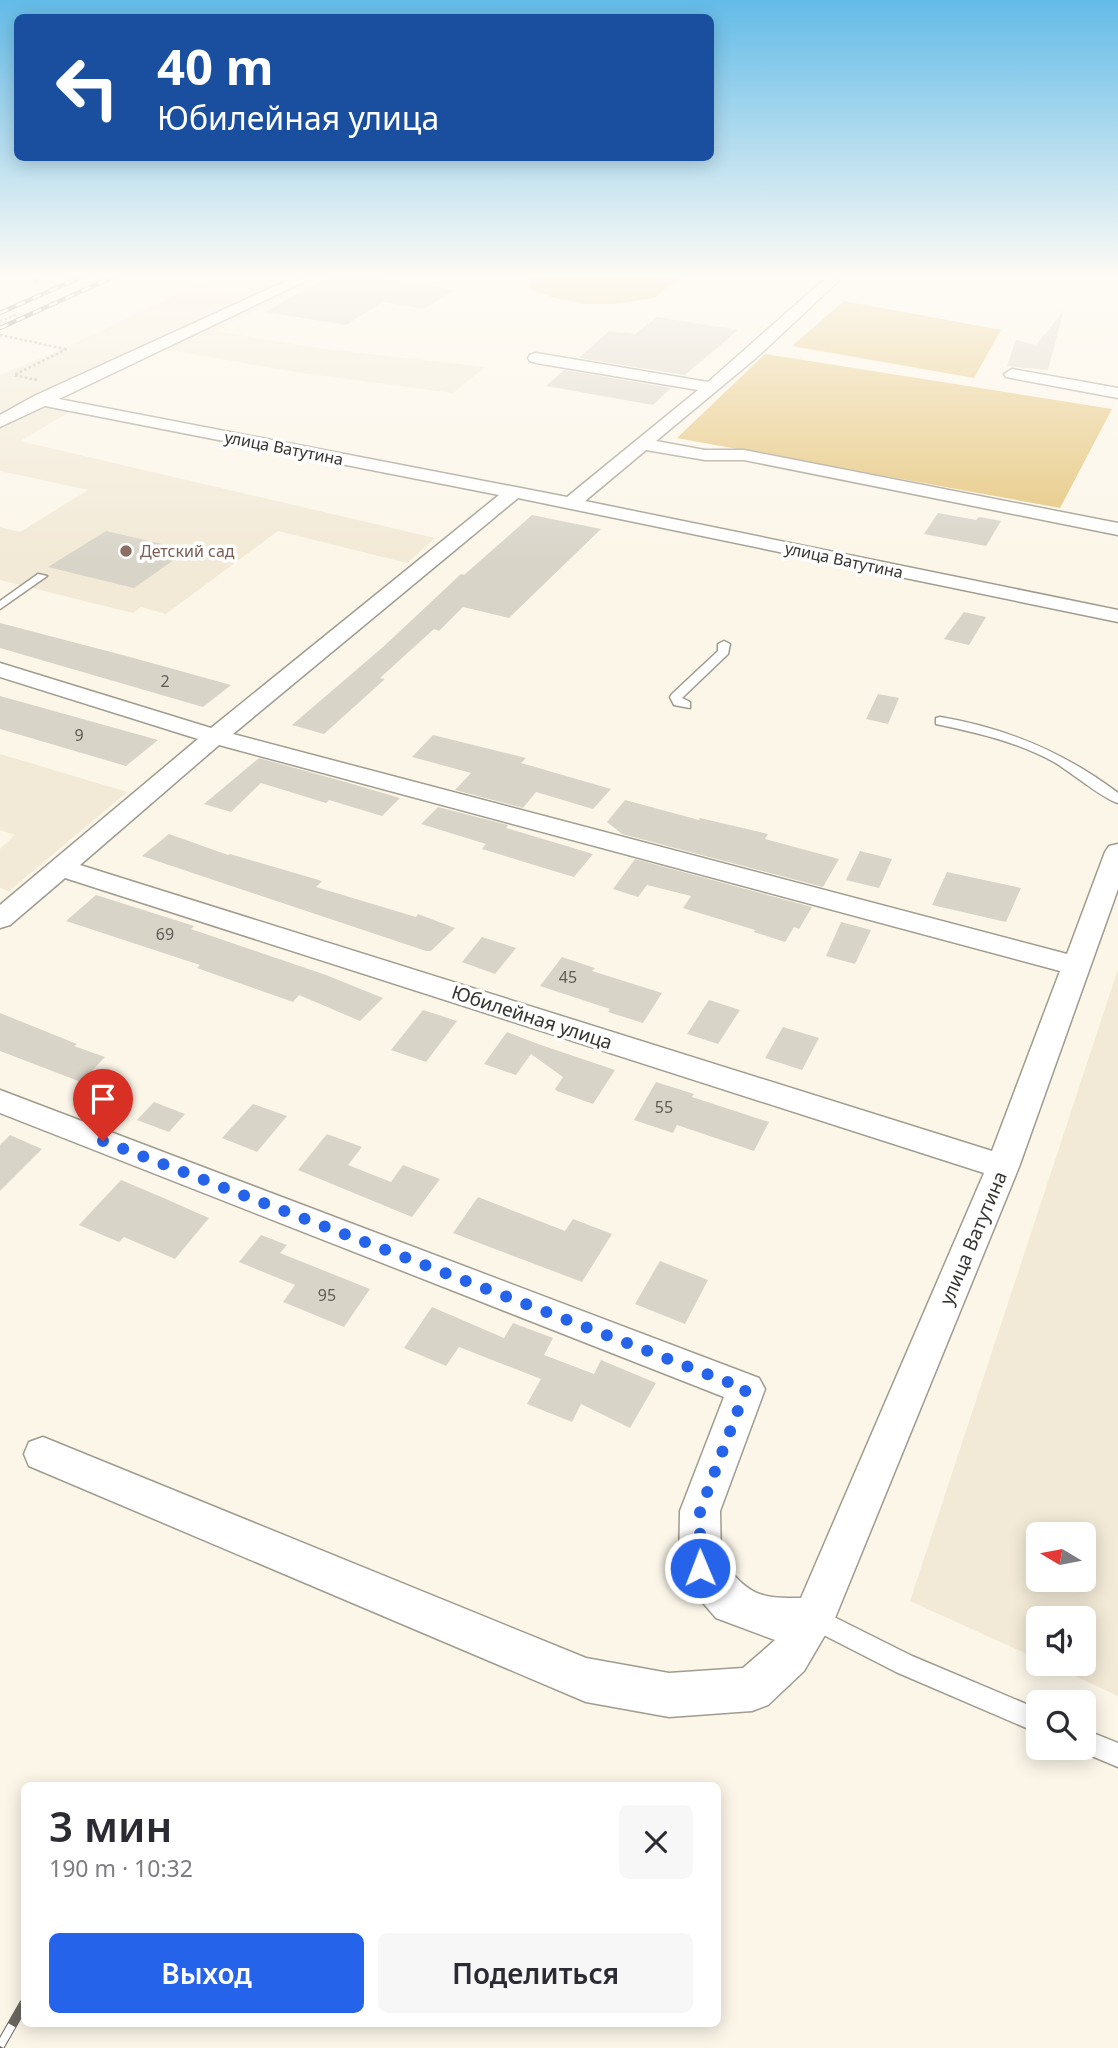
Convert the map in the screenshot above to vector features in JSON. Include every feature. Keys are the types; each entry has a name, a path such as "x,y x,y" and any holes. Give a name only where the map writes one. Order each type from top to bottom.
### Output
{"street":[{"path":"0,422 102,372"},
{"path":"617,372 710,387"},
{"path":"570,504 728,372"},
{"path":"1012,374 1118,393"},
{"name":"улица Ватутина","path":"40,400 513,492 1118,616"},
{"path":"642,444 705,455 744,455 1118,529"},
{"path":"0,919 215,737 513,492"},
{"path":"0,670 215,737 1077,966"},
{"name":"улица Ватутина","path":"44,1454 586,1680 669,1695 752,1689 789,1657 814,1618 1003,1167 1118,852"},
{"name":"Юбилейная улица","path":"61,868 1003,1167"},
{"path":"0,1101 746,1389 700,1511 700,1568 731,1604 772,1619 814,1618"}],"lane":[{"path":"0,606 42,576"},
{"path":"687,705 678,702 676,697 724,652 724,644"},
{"path":"940,721 958,723 1006,737 1055,755 1118,799"},
{"path":"814,1618 904,1664 1026,1716"},
{"path":"1096,1746 1118,1755"}],"shaded area":[{"path":"8,372 117,372 59,400 82,405 20,441 435,538 407,563 278,531 166,614 141,607 133,613 0,580 0,527 20,532 88,490 0,471 0,375"},
{"path":"293,372 479,372 453,393"},
{"path":"747,372 876,372 1112,409 1060,508 677,438"},
{"path":"937,372 978,372 974,378"},
{"path":"0,754 127,792 9,891 0,888 0,849 15,835 0,830"},
{"path":"1118,969 1118,1696 1075,1676 1096,1676 1096,1606 1026,1606 1026,1654 910,1601"}],"building":[{"path":"562,372 573,372 671,388 653,405 546,386"},
{"path":"664,372 689,372 685,375"},
{"path":"938,513 976,520 979,517 1001,521 986,546 924,534"},
{"path":"532,515 601,529 509,618 463,607 439,631 434,629 380,678 385,679 324,734 292,725 383,647 461,574 464,575"},
{"path":"106,531 188,550 134,588 48,567"},
{"path":"964,612 986,617 969,645 944,639"},
{"path":"0,623 231,685 203,707 0,648"},
{"path":"878,694 899,698 888,724 866,719"},
{"path":"0,696 158,740 126,766 0,729"},
{"path":"433,735 526,758 521,763 611,789 593,809 536,792 523,808 455,790 471,773 412,757"},
{"path":"259,758 400,798 382,816 329,800 326,803 261,783 231,812 204,804"},
{"path":"625,800 699,820 700,818 768,834 765,839 839,859 823,887 622,834 607,822"},
{"path":"438,807 508,825 506,828 593,854 574,877 544,868 482,849 486,844 421,824"},
{"path":"169,834 228,855 322,881 316,887 416,917 418,914 455,928 431,951 426,951 142,856"},
{"path":"860,851 892,859 879,888 846,880"},
{"path":"635,859 812,907 799,929 794,927 785,942 683,908 691,896 647,885 638,897 613,889"},
{"path":"947,872 1021,888 1006,922 932,905"},
{"path":"96,895 194,926 191,929 326,975 383,998 360,1021 299,995 293,1002 197,968 200,965 66,921"},
{"path":"841,922 871,930 855,964 826,956"},
{"path":"482,937 516,948 495,974 462,962"},
{"path":"562,957 595,968 592,971 662,993 643,1023 540,986"},
{"path":"709,1000 740,1010 718,1044 687,1034"},
{"path":"423,1010 457,1021 426,1062 391,1050"},
{"path":"0,1013 105,1057 81,1082 0,1051"},
{"path":"783,1027 819,1038 802,1070 765,1058"},
{"path":"507,1032 615,1070 593,1104 557,1091 555,1089 563,1077 531,1054 516,1075 484,1064"},
{"path":"656,1082 694,1094 692,1097 769,1122 754,1151 677,1125 673,1133 634,1120"},
{"path":"154,1102 185,1114 169,1132 137,1120"},
{"path":"253,1104 287,1116 257,1152 222,1138"},
{"path":"327,1134 362,1147 348,1165 391,1182 403,1165 440,1179 412,1217 298,1170"},
{"path":"10,1135 42,1149 0,1191 0,1145"},
{"path":"121,1180 209,1218 175,1259 124,1237 119,1242 79,1225"},
{"path":"478,1197 565,1231 573,1219 612,1234 582,1282 453,1233"},
{"path":"261,1235 287,1245 280,1253 370,1289 344,1327 283,1302 295,1285 239,1262"},
{"path":"660,1261 708,1280 685,1324 635,1304"},
{"path":"432,1307 504,1338 513,1323 553,1338 544,1355 594,1374 601,1360 656,1383 630,1428 581,1404 572,1422 527,1404 541,1379 459,1347 446,1366 404,1348"}],"railway":[{"path":"0,2046 21,2009"}],"place":[{"name":"Детский сад","path":"126,551"}],"route":[{"path":"103,1141 746,1389 700,1511 700,1568"}]}
